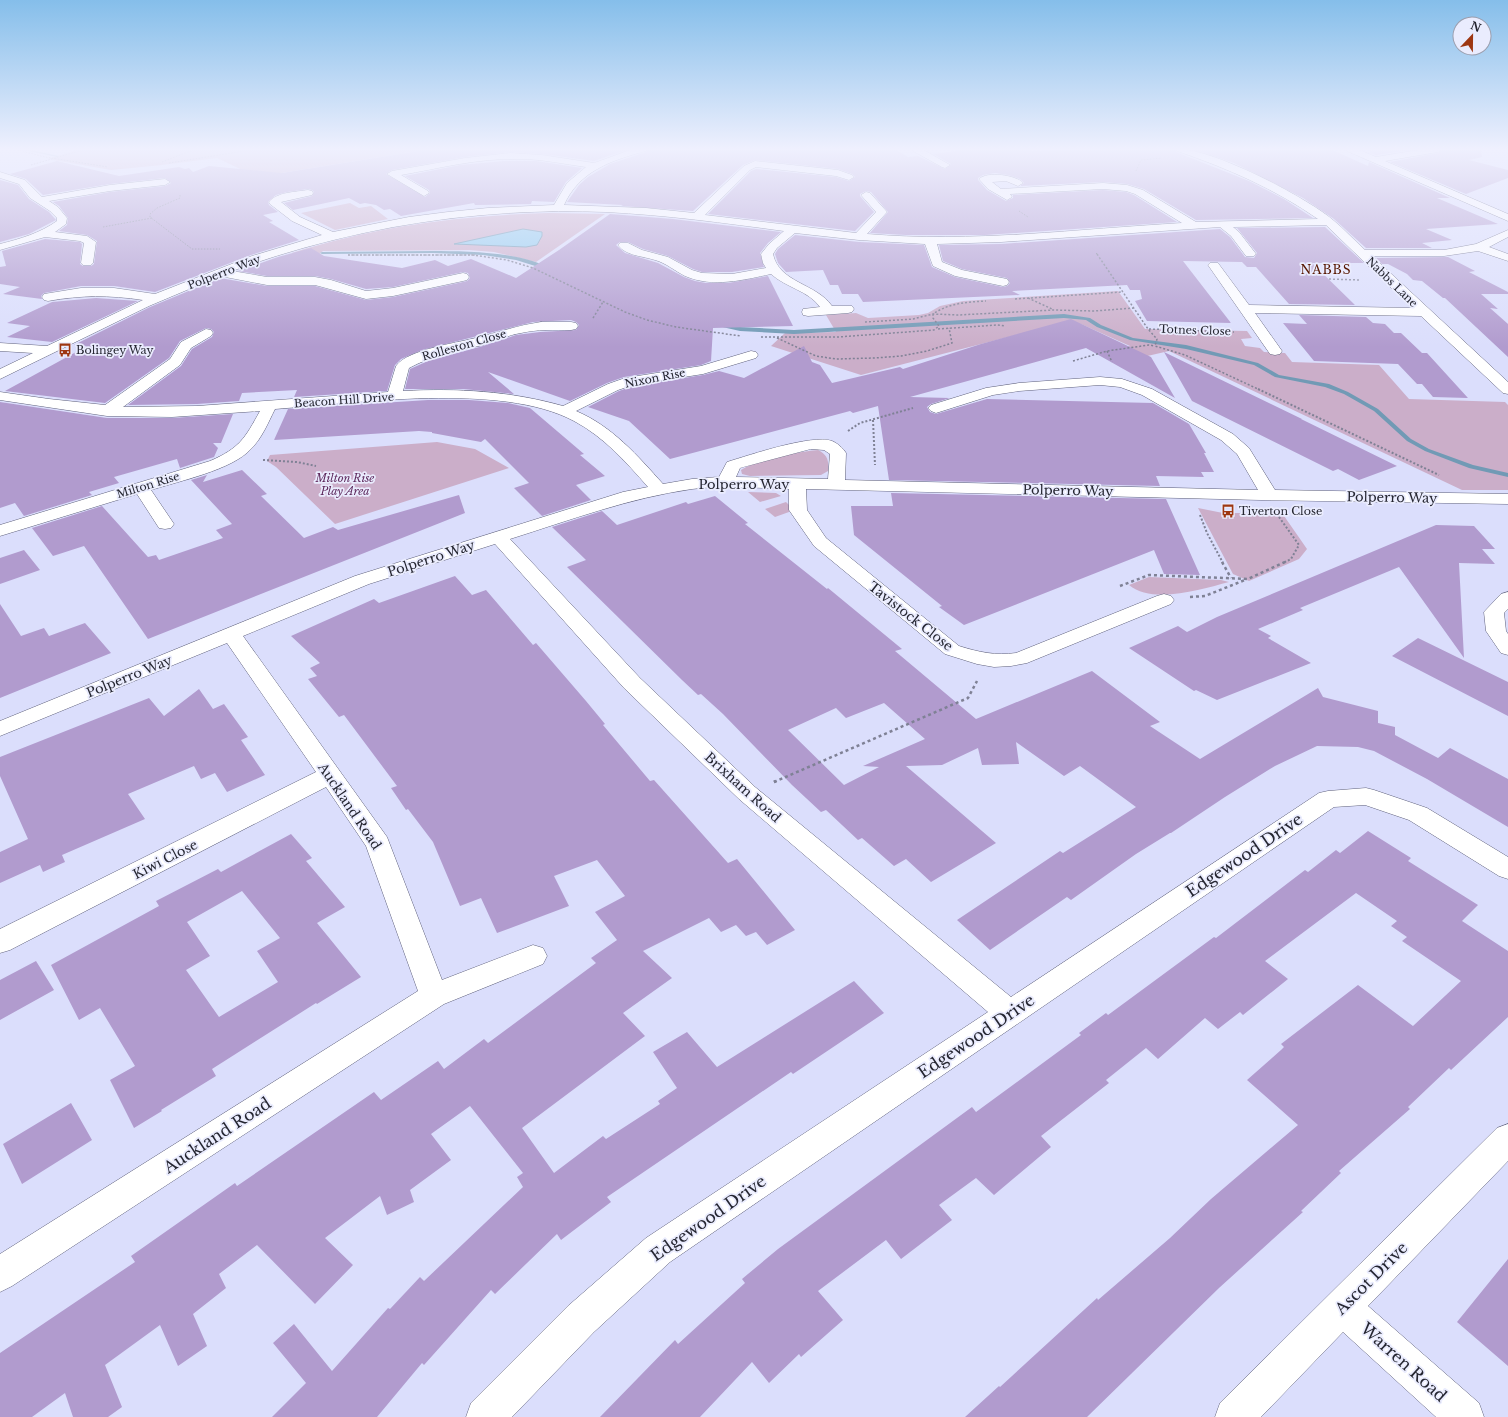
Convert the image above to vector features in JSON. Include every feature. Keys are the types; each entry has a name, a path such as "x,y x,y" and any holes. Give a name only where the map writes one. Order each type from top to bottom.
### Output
{"street":[{"path":"0,247 45,234 62,222 62,218 59,215"},
{"path":"291,215 332,236"},
{"name":"Polperro Way","path":"0,375 156,298 219,272 275,252 332,236 392,223 451,215"},
{"name":"Polperro Way","path":"686,215 858,237 930,241 988,240 1223,224 1329,222"},
{"path":"858,237 879,215"},
{"path":"1177,215 1195,226"},
{"name":"Nabbs Lane","path":"1319,215 1329,222 1508,390"},
{"path":"1223,224 1235,234 1250,254"},
{"path":"793,229 773,246 767,254 767,261 773,270 839,310"},
{"path":"45,234 83,238 90,242 87,263"},
{"path":"1361,253 1444,253 1479,247 1508,234"},
{"path":"930,241 937,264 959,273 1003,282"},
{"path":"624,245 630,250 663,259 691,274 704,277 732,277 773,270"},
{"path":"1479,247 1508,258"},
{"path":"1214,265 1245,309 1258,338 1272,347"},
{"path":"219,272 267,281 321,282 366,295 393,292 463,277"},
{"path":"48,297 81,292 114,292 156,298"},
{"path":"1245,309 1424,312"},
{"path":"808,312 839,310"},
{"name":"Rolleston Close","path":"394,396 403,366 419,357 443,349 481,341 519,329 564,323"},
{"path":"107,411 175,362 186,345 206,333"},
{"path":"0,347 50,350"},
{"name":"Nixon Rise","path":"563,412 613,387 630,381 703,370 751,355"},
{"path":"936,408 992,391 1019,386 1100,381 1122,383 1147,392 1227,437 1243,451 1272,503"},
{"name":"Beacon Hill Drive","path":"0,396 107,411 195,411 394,396 469,395 504,398 536,404 563,412 587,422 605,433 639,466 658,489"},
{"name":"Milton Rise","path":"0,531 141,488 232,458 250,443 270,405"},
{"path":"725,482 733,465 811,444 828,445 838,453 836,484"},
{"name":"Polperro Way","path":"0,729 362,580 629,496 658,489 692,484 725,482 836,484 1272,503 1508,499"},
{"name":"Tavistock Close","path":"797,483 798,510 820,542 952,650 972,658 1005,662 1020,659 1164,600"},
{"path":"141,488 165,524"},
{"name":"Brixham Road","path":"498,537 632,683 747,793 1010,1013"},
{"path":"1508,598 1494,612 1496,631 1508,649"},
{"name":"Auckland Road","path":"230,634 378,844 434,996"},
{"name":"Kiwi Close","path":"0,942 330,775"},
{"name":"Edgewood Drive","path":"486,1417 581,1319 658,1250 1328,799 1366,796 1418,814 1508,869"},
{"name":"Auckland Road","path":"0,1274 434,996 533,956"},
{"name":"Ascot Drive","path":"1234,1417 1508,1139"},
{"name":"Warren Road","path":"1342,1307 1465,1417"}],"path":[{"path":"151,215 152,218 196,250 226,249"},
{"path":"67,236 91,229 152,218"},
{"name":"Totnes Close","path":"1083,233 1148,329 1258,338"},
{"path":"346,255 473,255 507,260 533,268 625,312 647,320 676,328 746,336"},
{"path":"1347,280 1350,284"},
{"path":"1014,299 1122,292"},
{"path":"1027,298 1054,310"},
{"path":"839,310 862,322 913,319 933,314 951,305 986,301"},
{"path":"933,314 958,315 1054,310 1094,311 1134,308"},
{"path":"933,314 933,318 938,325 938,329"},
{"path":"759,336 838,337 894,334 949,328 996,325 1005,326"},
{"path":"773,337 789,342 802,350 817,356 831,359 889,357 935,350 952,343 949,328"},
{"path":"1148,329 1157,340 1155,346 1185,354 1443,477"},
{"path":"828,445 860,423 929,404 936,408"},
{"path":"873,420 875,458 874,470"},
{"path":"232,458 298,462 316,466"},
{"path":"1164,600 1205,596 1248,579 1291,559 1299,545 1272,503"},
{"path":"1199,513 1207,533 1231,578"},
{"path":"1120,586 1149,575 1248,579"},
{"path":"747,793 968,698 988,661"}],"green space":[{"path":"305,215 383,215 388,219 335,230"},
{"path":"503,215 603,215 536,262 494,252 469,250 323,251 319,254 292,253 387,229"},
{"path":"1118,291 1145,329 1247,331 1252,338 1241,339 1245,346 1260,348 1264,352 1285,353 1292,362 1379,365 1409,399 1505,402 1508,405 1508,490 1462,490 1169,351 1117,363 1110,351 1130,346 1081,324 1066,322 861,375 771,346 785,333 836,332 826,315 856,313 868,318 919,315 928,313 940,306 963,301"},
{"name":"Milton Rise Play Area","path":"437,442 475,449 509,468 335,524 276,467 267,461 270,455"},
{"path":"818,450 826,456 828,464 828,471 821,475 750,476 742,474 741,470 756,463 790,454"},
{"path":"748,492 776,493 781,496 760,502"},
{"path":"786,502 790,506 789,512 775,517 765,509"},
{"path":"1198,508 1223,513 1282,513 1307,549 1299,559 1249,581 1233,574"},
{"path":"1149,577 1221,580 1229,582 1178,594 1164,595 1139,591 1129,585"}],"water":[{"path":"523,229 542,232 542,236 537,245 526,247 454,244"}],"building":[{"path":"0,215 52,215 56,220 29,234 0,242"},
{"path":"66,215 263,215 273,221 269,222 299,240 251,255 155,292 114,286 81,286 44,293 41,296 42,299 3,294 20,287 0,284 0,267 6,266 2,251 45,239 80,242 82,244 80,264 83,266 91,266 94,264 97,241 87,235 59,231 67,225 68,218"},
{"path":"608,215 673,219 781,232 768,243 760,253 764,267 732,272 702,272 668,256 643,249 628,242 620,242 616,245 625,253 658,263 684,277 695,281 706,283 728,283 768,276 793,326 713,328 711,361 701,365 624,377 607,383 570,401 488,372 514,394 463,389 405,389 410,369 428,361 516,335 576,330 579,325 571,320 533,322 422,350 401,359 395,365 387,391 294,397 297,390 242,393 239,401 197,404 128,405 181,366 192,349 212,337 214,332 211,329 206,328 180,341 169,358 105,403 5,391 87,346 74,345 150,307 220,278 267,286 315,286 366,300 393,297 463,282 470,278 468,273 463,272 393,287 366,289 315,276 267,276 238,271 278,257 311,248 324,256 402,268 435,260 448,266 471,259 516,278"},
{"path":"718,215 871,215 855,231"},
{"path":"885,215 1166,215 1177,222 985,235 906,235 870,233"},
{"path":"1188,215 1309,215 1313,218 1196,220"},
{"path":"1328,215 1477,215 1498,224 1426,229 1452,240 1422,243 1432,248 1366,248"},
{"path":"1325,227 1364,263 1312,263 1355,305 1289,304 1256,267 1247,267 1242,262 1183,261 1231,323 1147,321 1135,301 1142,299 1140,290 1130,290 1127,285 1012,291 1020,295 863,302 858,294 842,294 838,285 830,285 823,270 786,272 778,263 775,254 778,249 795,235 859,242 924,245 932,267 955,277 1003,287 1010,283 1007,278 962,269 943,261 939,245 1001,244 1220,229 1230,237 1245,257 1254,258 1257,253 1237,228"},
{"path":"1448,257 1475,271 1469,272 1508,292 1508,294 1481,294 1498,309 1490,308 1508,324 1508,357 1445,298 1422,281 1413,280 1407,274 1388,264 1382,264 1376,258"},
{"path":"96,298 138,301 52,342 7,337 30,326 7,323 52,302"},
{"path":"1299,315 1366,317 1373,323 1385,324 1394,333 1401,333 1422,353 1427,353 1468,398 1433,397 1422,384 1417,384 1398,364 1314,361 1283,323 1307,324"},
{"path":"1071,319 1151,357 1175,398 1086,348 910,397 950,398 931,404 927,407 930,412 936,414 987,399 1153,403 1189,424 1206,453 1204,453 1214,472 1201,472 1204,477 1156,476 1160,486 889,480 878,406 853,413 850,411 670,459 629,421 588,407 619,391 633,386 719,371 744,378 804,346 812,362 820,365 832,383 900,367 903,369 981,344"},
{"path":"1164,352 1397,466 1359,480 1338,469 1333,471 1192,401"},
{"path":"428,400 469,400 508,403 530,408 584,454 580,455 605,476 576,485 591,500 542,516 514,488 529,483 485,439 481,442 432,432 419,431 274,440 288,409"},
{"path":"0,402 107,418 172,418 233,414 221,443 213,443 218,448 214,457 180,468 177,459 114,477 119,483 89,492 92,495 24,516 15,503 0,508"},
{"path":"242,470 267,494 261,496 304,538 333,527 338,530 459,495 465,513 148,639 84,546 53,556 32,528 102,506 148,557 156,555 159,560 223,538 216,530 232,524 191,480 207,475 203,482"},
{"path":"891,493 1166,499 1200,575 1164,574 1154,550 964,625 939,607 942,606 854,535 851,506 893,506"},
{"path":"715,496 748,523 745,524 827,589 828,588 902,649 895,651 976,719 1092,671 1160,722 1150,726 1200,759 1318,688 1323,697 1378,711 1378,723 1395,727 1395,735 1438,758 1450,748 1508,779 1508,827 1427,779 1374,751 1358,747 1317,746 1275,766 1225,797 1136,854 1071,900 1067,897 990,950 957,920 1060,851 1063,853 1136,807 1080,766 1064,776 1016,742 1019,764 982,765 978,748 942,765 906,766 996,843 931,882 906,859 894,866 862,838 858,840 826,810 821,812 792,785 723,714 701,694 698,695 682,680 567,567 586,560 552,527 602,511 617,525 686,502 688,504","holes":["884,703 925,739 863,766 879,767 844,785 788,730 836,708 846,718"]},
{"path":"1436,525 1474,526 1495,549 1482,549 1495,564 1459,563 1464,658 1399,567 1300,608 1303,610 1258,629 1271,636 1268,638 1311,663 1217,700 1196,690 1194,691 1129,648 1178,626 1187,632 1217,617"},
{"path":"24,550 40,570 0,584 0,558"},
{"path":"455,576 472,595 486,590 533,645 536,643 586,701 605,724 603,725 650,781 654,780 728,863 737,859 795,930 767,945 756,932 746,936 736,925 721,932 709,918 643,951 672,978 623,1013 645,1036 522,1128 554,1173 603,1136 606,1139 660,1104 658,1101 677,1088 653,1052 687,1032 717,1067 854,981 884,1013 793,1074 791,1072 607,1197 611,1202 561,1240 557,1234 495,1294 491,1290 424,1365 422,1363 377,1417 272,1417 306,1383 273,1343 294,1324 332,1371 388,1308 390,1309 420,1277 424,1281 523,1187 517,1177 523,1173 470,1106 431,1134 451,1160 410,1190 414,1202 387,1215 380,1196 325,1238 353,1265 315,1304 257,1245 219,1274 226,1288 193,1314 207,1346 178,1366 160,1325 105,1365 122,1407 108,1417 73,1417 65,1393 32,1417 0,1417 0,1353 135,1262 131,1256 235,1183 237,1186 374,1092 381,1100 438,1061 444,1069 484,1039 488,1043 596,963 591,958 617,940 595,912 625,896 597,860 554,876 569,906 497,933 481,898 460,906 433,842 408,809 406,810 391,788 397,786 344,715 339,717 308,679 317,676 310,668 320,663 291,636 374,599 379,603"},
{"path":"0,604 21,636 44,628 49,636 85,623 111,653 0,698"},
{"path":"1418,638 1508,682 1508,716 1392,656"},
{"path":"199,689 213,709 224,704 248,737 241,740 265,775 227,792 215,773 201,779 194,766 128,794 145,819 62,855 65,862 43,872 40,865 0,883 0,852 28,839 0,776 0,757 149,698 164,716"},
{"path":"1368,831 1411,858 1408,861 1478,905 1462,921 1508,951 1508,1017 1451,1070 1449,1068 1408,1107 1410,1109 1339,1171 1341,1173 1301,1211 1303,1212 1219,1288 1087,1417 965,1417 1097,1298 1098,1300 1170,1238 1211,1199 1298,1125 1247,1080 1284,1047 1281,1044 1358,985 1413,1026 1461,981 1402,941 1407,937 1391,926 1397,921 1356,893 1265,961 1288,979 1243,1015 1240,1012 1218,1029 1205,1018 1158,1059 1146,1048 1106,1080 1109,1083 1041,1136 1051,1147 994,1195 976,1178 939,1205 952,1220 901,1259 886,1240 818,1291 843,1320 801,1357 799,1354 769,1383 752,1362 700,1417 600,1417 675,1340 678,1344 745,1283 742,1279 778,1249 972,1107 976,1112 1081,1035 1079,1033 1106,1013 1108,1015 1214,937 1216,938 1305,870 1308,872 1336,850 1340,853"},
{"path":"291,834 312,858 306,861 345,907 317,923 361,977 317,1004 316,1003 212,1069 216,1076 134,1128 110,1080 135,1066 100,1008 79,1020 51,965 159,906 156,901 218,869 221,872","holes":["242,891 280,938 257,951 278,982 219,1017 186,970 210,956 187,922"]},
{"path":"36,961 54,990 0,1020 0,980"},
{"path":"71,1103 92,1140 22,1184 3,1144"},
{"path":"1508,1259 1508,1366 1457,1322"}],"waterway":[{"path":"322,253 433,252 483,254 516,259 548,269"},
{"path":"721,326 740,329 794,332 1064,316 1079,317 1088,319 1099,326 1132,339 1186,347 1256,364 1277,376 1327,385 1346,393 1376,410 1409,440 1427,450 1471,467 1508,475"}],"place":[{"name":"Bolingey Way","path":"65,350"},
{"name":"Tiverton Close","path":"1228,511"}],"district":[{"name":"NABBS","path":"1326,270"}]}
